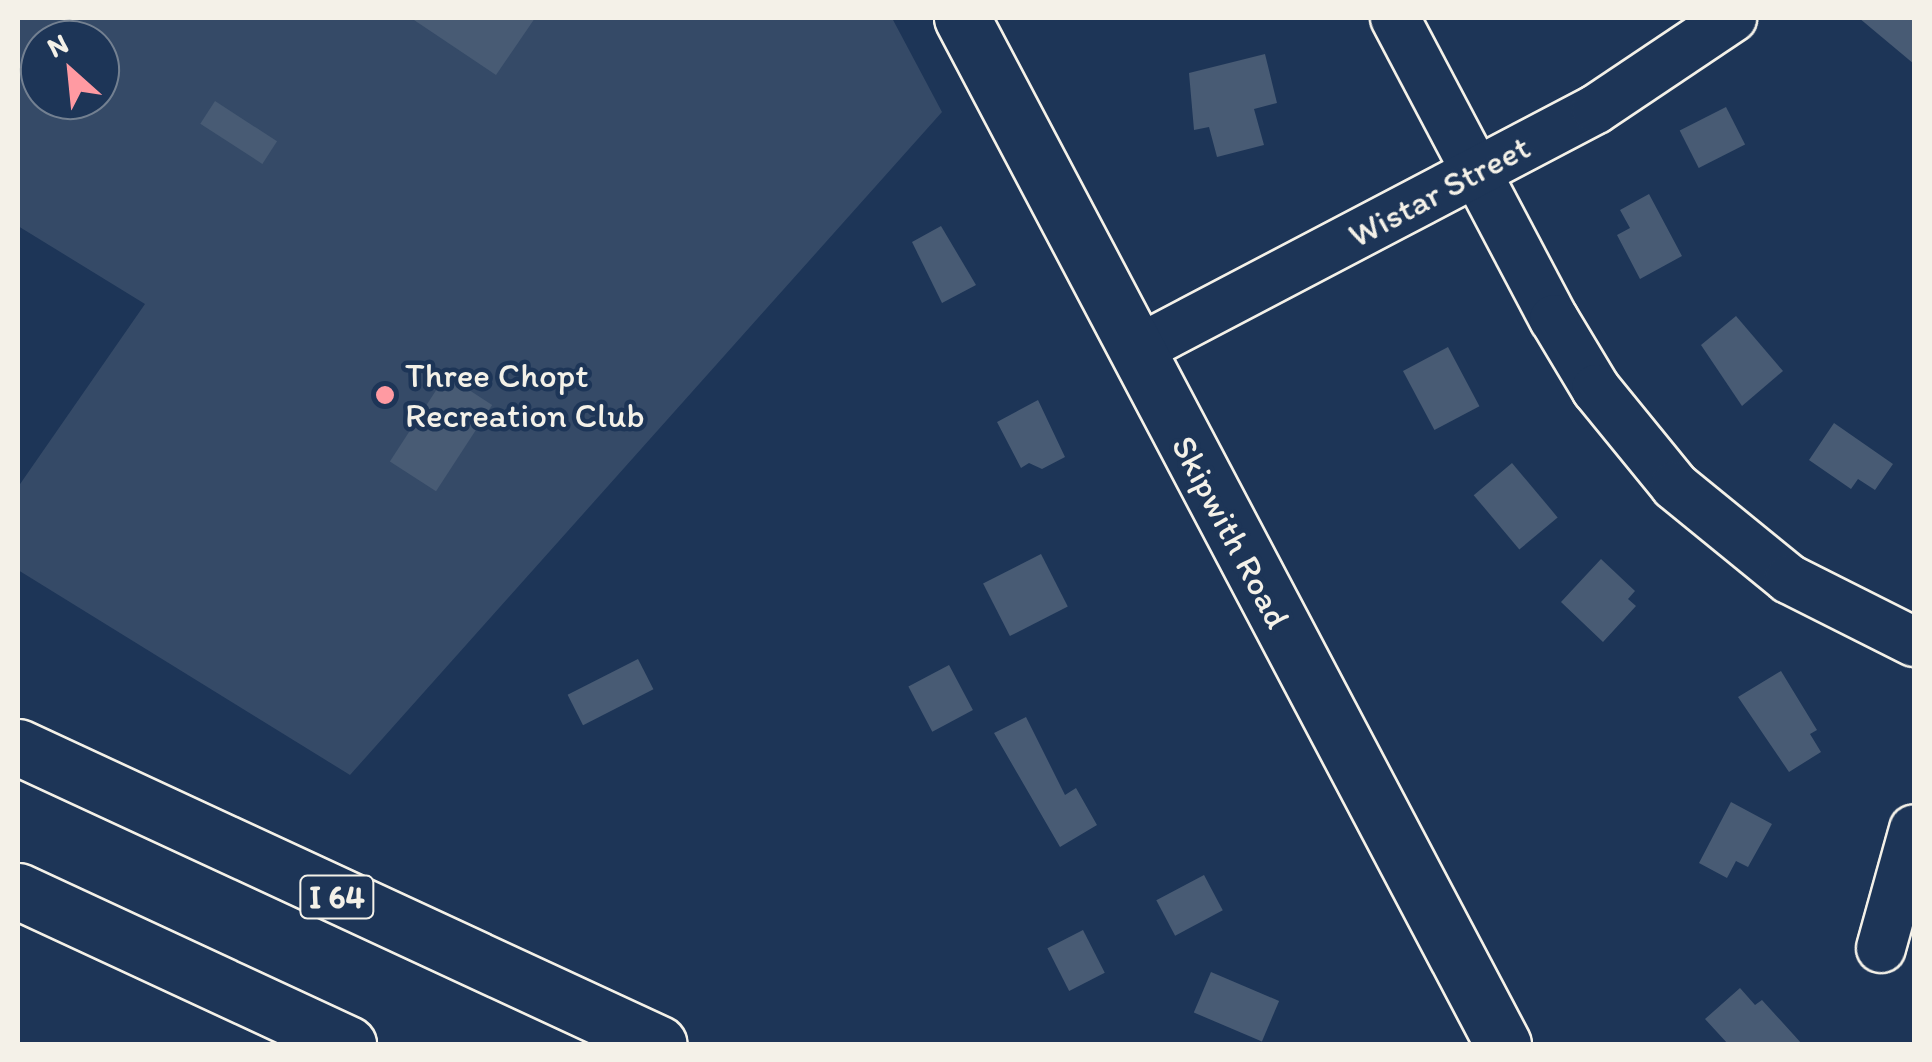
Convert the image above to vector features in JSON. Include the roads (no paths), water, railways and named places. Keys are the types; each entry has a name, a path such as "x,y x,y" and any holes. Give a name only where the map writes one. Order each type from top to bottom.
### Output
{"main road":[{"name":"Skipwith Road","path":"962,18 1503,1044"},
{"name":"I 64","path":"18,747 659,1044"},
{"path":"18,892 348,1044"}],"street":[{"path":"1395,18 1474,173 1596,389 1675,486 1739,544 1789,579 1914,642"},
{"name":"Wistar Street","path":"1137,350 1596,109 1732,18"},
{"path":"1881,948 1914,829"}],"place":[{"name":"Three Chopt Recreation Club","path":"385,395"}]}
